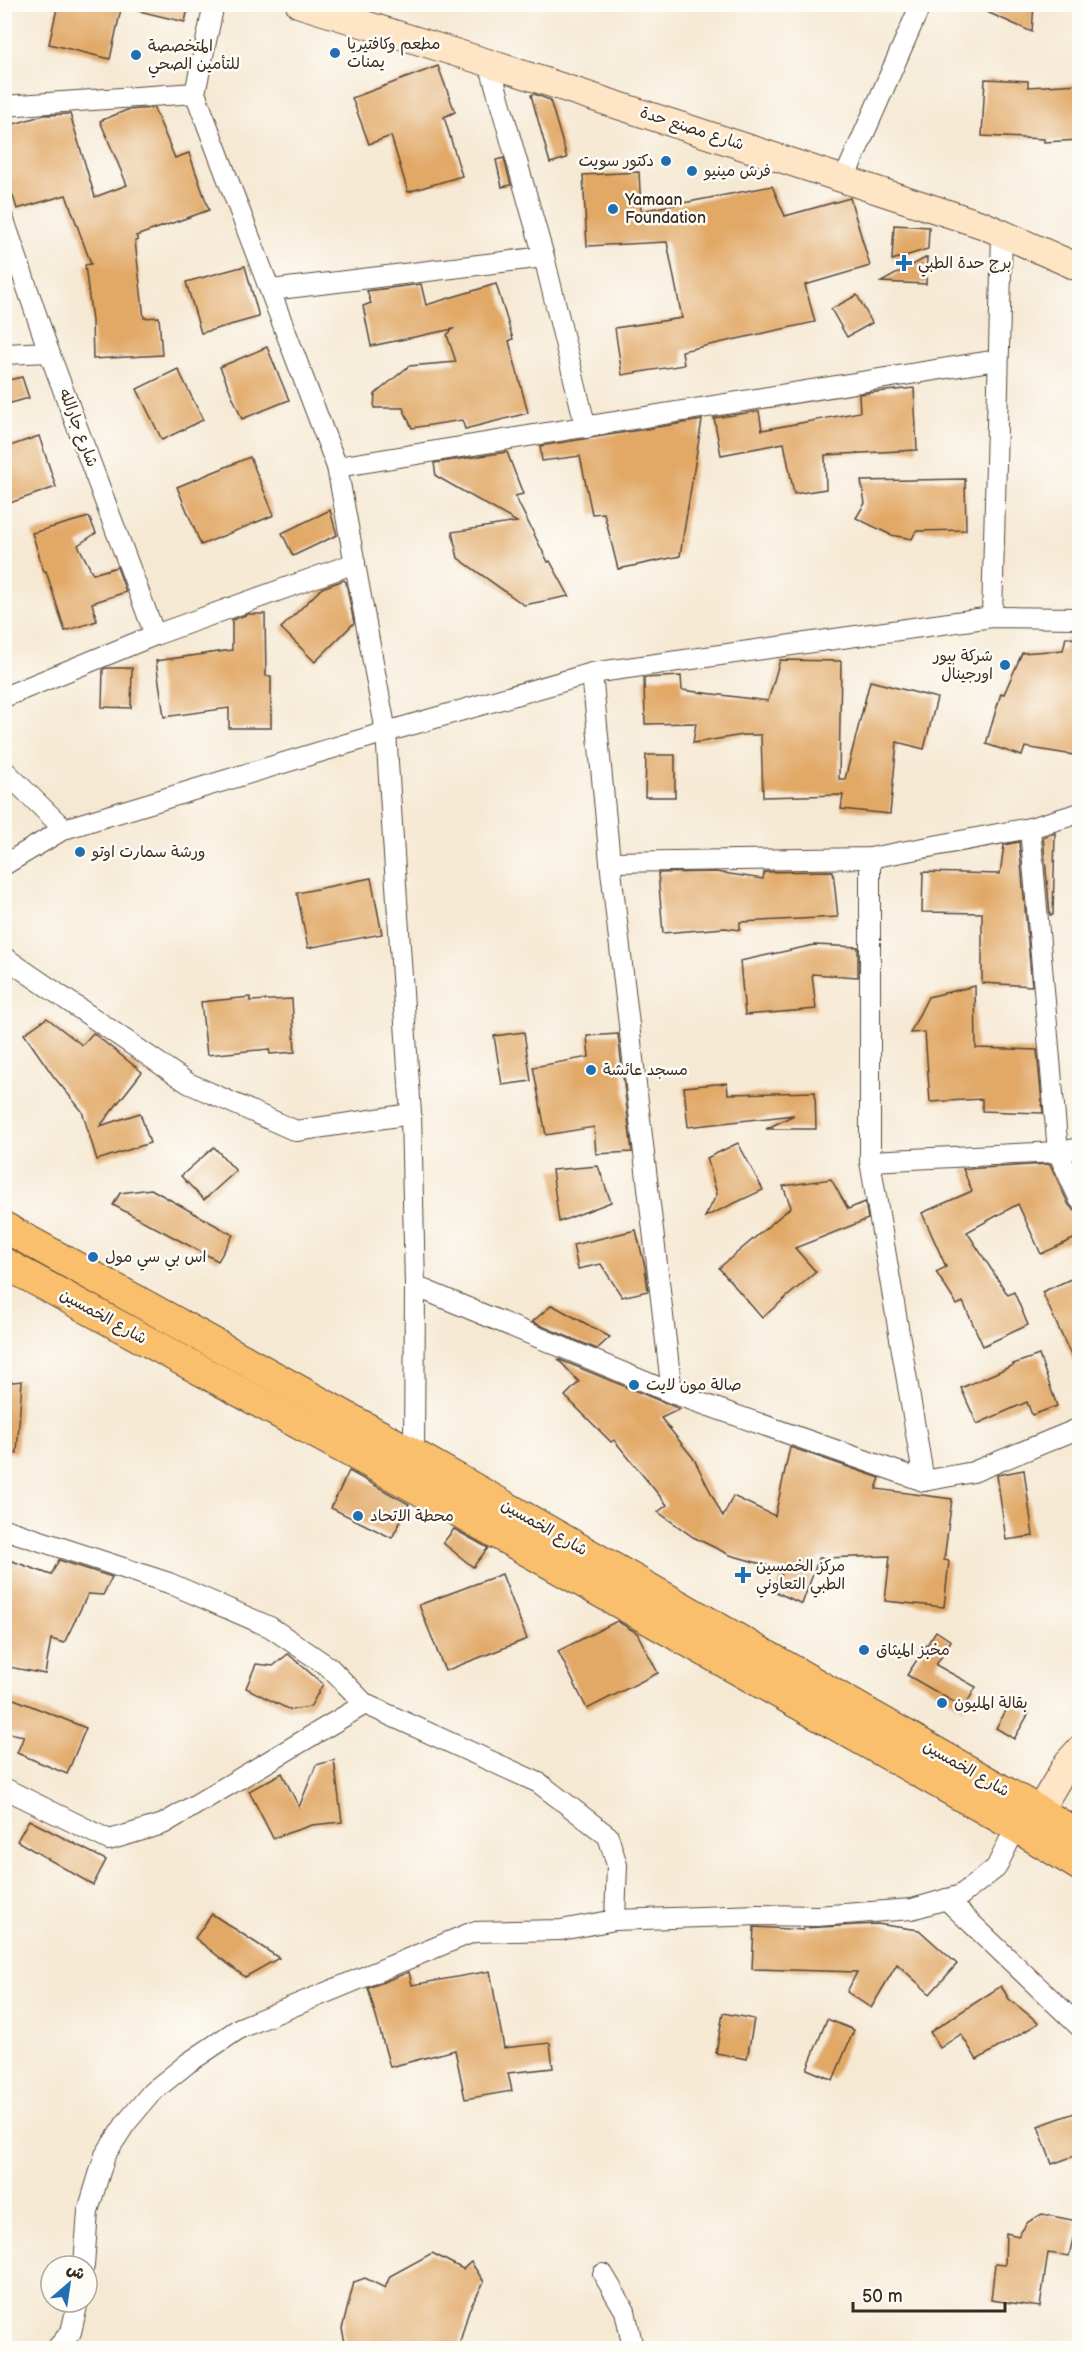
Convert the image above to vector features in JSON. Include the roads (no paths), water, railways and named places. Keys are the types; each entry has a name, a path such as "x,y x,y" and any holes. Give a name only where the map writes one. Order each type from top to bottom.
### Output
{"main road":[{"name":"شارع الخمسين","path":"4,1227 414,1454 1028,1819 1080,1866"},
{"name":"شارع الخمسين","path":"4,1263 1028,1819 1080,1836"},
{"path":"317,1434 331,1408"}],"street":[{"path":"214,4 195,93 337,467 386,732 411,1114 415,1286 414,1454"},
{"path":"844,179 921,4"},
{"name":"شارع مصنع حدة","path":"300,5 489,63 983,225 1080,268"},
{"path":"489,63 544,257 586,428"},
{"path":"4,106 195,93"},
{"name":"شارع جارالله","path":"4,220 49,352 155,635"},
{"path":"992,617 1002,233"},
{"path":"270,290 544,257"},
{"path":"4,354 49,352"},
{"path":"337,467 997,360"},
{"path":"4,697 155,635 355,563"},
{"path":"4,865 64,829 592,673 992,617 1080,618"},
{"path":"592,673 610,862 672,1393"},
{"path":"4,770 64,829"},
{"path":"610,862 870,858 1030,828 1080,813"},
{"path":"1030,828 1058,1152 1080,1200"},
{"path":"870,858 870,1161 924,1481"},
{"path":"4,957 188,1083 296,1131 411,1114"},
{"path":"870,1161 1058,1152 1080,1148"},
{"path":"415,1286 672,1393 924,1481 973,1472 1080,1428"},
{"path":"4,1528 169,1583 270,1627 329,1667 365,1704 539,1783 608,1836 617,1866 615,1920"},
{"path":"4,1788 109,1840 163,1824 365,1704"},
{"path":"85,2254 88,2211 105,2155 126,2123 152,2092 189,2062 240,2028 473,1932 561,1930 615,1920 758,1915 817,1916 912,1908 946,1899 960,1894 996,1868 1068,1762 1080,1749"},
{"path":"946,1899 1080,2027"},
{"path":"603,2274 625,2311 633,2349"},
{"path":"57,2349 71,2332 75,2314"}],"place":[{"name":"مطعم وكافتيريا يمنات","path":"335,53"},
{"name":"المتخصصة للتأمين الصحي","path":"136,55"},
{"name":"دكتور سويت","path":"666,161"},
{"name":"فرش مينيو","path":"692,171"},
{"name":"Yamaan Foundation","path":"613,209"},
{"name":"برج حدة الطبي","path":"904,263"},
{"name":"شركة بيور اورجينال","path":"1005,665"},
{"name":"ورشة سمارت اوتو","path":"80,852"},
{"name":"مسجد عائشة","path":"591,1070"},
{"name":"اس بي سي مول","path":"93,1257"},
{"name":"صالة مون لايت","path":"634,1385"},
{"name":"محطة الاتحاد","path":"358,1516"},
{"name":"مركز الخمسين الطبي التعاوني","path":"743,1575"},
{"name":"مخبز الميثاق","path":"864,1650"},
{"name":"بقالة المليون","path":"942,1703"}]}
